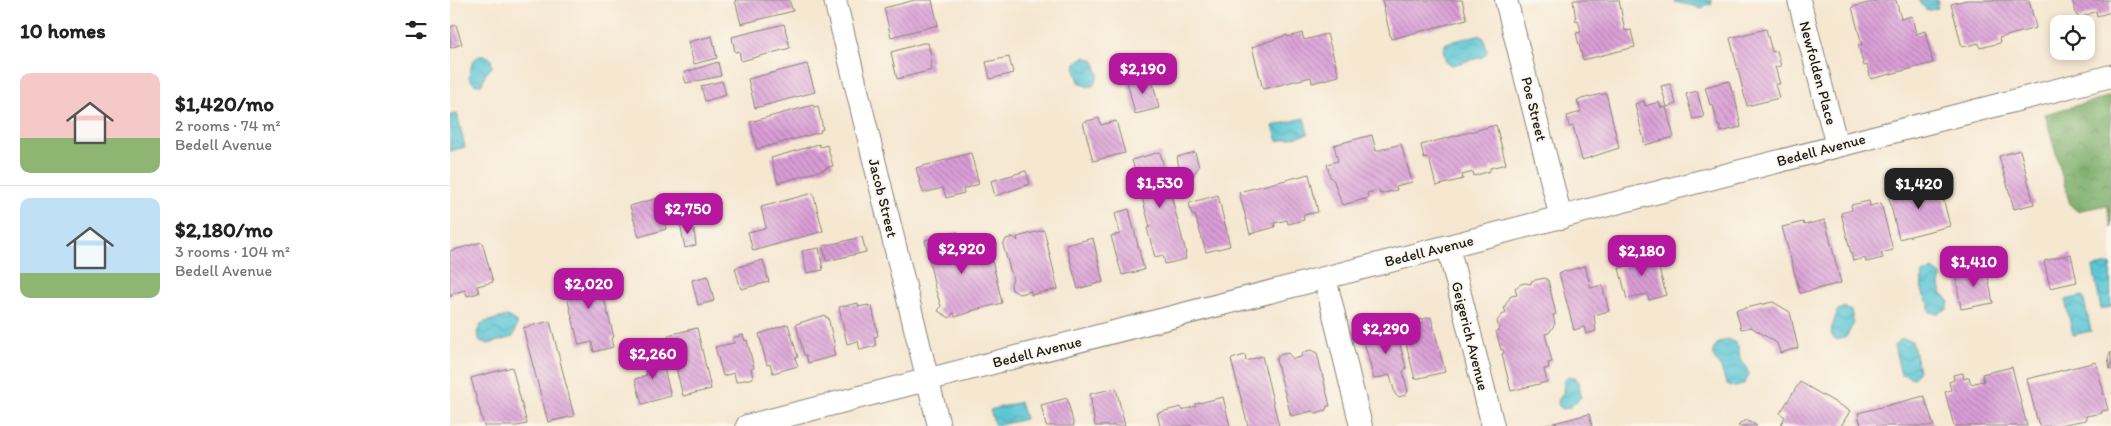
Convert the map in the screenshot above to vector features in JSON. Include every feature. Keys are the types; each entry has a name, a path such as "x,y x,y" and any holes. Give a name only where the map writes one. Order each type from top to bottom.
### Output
{"street":[{"name":"Jacob Street","path":"835,0 939,426"},
{"name":"Poe Street","path":"1506,0 1561,218"},
{"name":"Newfolden Place","path":"1799,0 1836,146"},
{"name":"Bedell Avenue","path":"747,426 2111,76"},
{"name":"Geigerich Avenue","path":"1448,246 1493,426"},
{"path":"1325,278 1361,426"}],"green space":[{"path":"2111,96 2111,228 2107,205 2077,211 2070,205 2045,114"}],"water":[{"path":"1675,0 1712,0 1711,5 1707,4 1703,8 1675,2"},
{"path":"1919,0 1938,0 1939,3 1936,3 1938,8 1926,11"},
{"path":"1478,35 1484,38 1487,52 1483,57 1452,65 1446,62 1443,49 1446,43"},
{"path":"485,55 491,59 492,67 485,75 482,84 475,85 469,78 471,66 474,60"},
{"path":"1084,57 1094,60 1099,75 1094,85 1088,87 1079,82 1075,70 1076,63"},
{"path":"457,113 465,147 450,151 450,115"},
{"path":"1304,118 1308,134 1278,141 1273,126"},
{"path":"2110,264 2111,307 2101,309 2093,267"},
{"path":"1933,269 1941,275 1940,286 1942,295 1947,298 1949,303 1947,309 1936,314 1929,311 1929,303 1924,296 1921,285 1923,274"},
{"path":"2083,296 2091,331 2073,335 2065,300"},
{"path":"1844,307 1851,311 1854,323 1846,337 1837,340 1832,336 1832,327 1837,311"},
{"path":"507,316 517,324 513,337 488,344 480,341 477,332 482,323"},
{"path":"1728,339 1737,345 1741,362 1745,365 1749,374 1745,383 1737,387 1730,386 1726,382 1713,355 1718,343"},
{"path":"1902,339 1912,341 1919,370 1914,378 1910,378 1905,374 1901,375 1894,345"},
{"path":"1568,377 1575,377 1579,382 1581,397 1569,408 1563,409 1559,406 1558,401 1563,393 1564,381"},
{"path":"1020,402 1025,419 995,426 990,410"}],"building":[{"path":"735,0 789,0 793,11 741,24"},
{"path":"915,0 932,0 938,25 891,37 884,8"},
{"path":"1382,0 1462,0 1467,19 1391,39"},
{"path":"1573,0 1619,0 1625,31 1631,30 1635,47 1583,60 1576,33 1581,32 1578,20 1576,21"},
{"path":"1880,0 1896,0 1901,19 1912,16 1916,34 1925,31 1933,63 1871,79 1867,65 1864,66 1858,45 1862,45 1852,7"},
{"path":"1966,0 2029,0 2036,28 1999,38 2000,43 1980,48 1979,43 1962,47 1951,4"},
{"path":"2072,0 2111,0 2111,12 2097,16 2096,11 2087,15 2077,15"},
{"path":"784,24 790,48 741,61 739,51 735,52 732,37"},
{"path":"456,25 462,44 450,48 450,27"},
{"path":"1766,29 1772,52 1777,51 1781,66 1775,67 1780,84 1775,84 1779,98 1747,106 1730,38"},
{"path":"1302,33 1304,40 1327,34 1339,76 1312,83 1311,77 1263,89 1252,47 1287,35 1288,37"},
{"path":"712,36 717,58 694,64 688,42"},
{"path":"928,43 932,70 897,79 891,52"},
{"path":"1009,57 1013,73 990,79 986,62"},
{"path":"718,62 721,76 686,83 683,73"},
{"path":"807,64 815,92 755,108 748,79"},
{"path":"1151,75 1159,108 1135,114 1127,81"},
{"path":"722,81 726,95 705,101 701,86"},
{"path":"1729,81 1732,92 1734,92 1741,127 1721,132 1713,104 1710,105 1705,87"},
{"path":"1670,84 1676,104 1667,107 1661,86"},
{"path":"1697,91 1704,117 1693,119 1686,94"},
{"path":"1606,93 1619,148 1582,160 1573,126 1569,127 1567,116 1581,112 1577,100"},
{"path":"1644,101 1645,106 1659,102 1661,108 1666,107 1674,137 1645,145 1635,104"},
{"path":"813,105 814,107 818,106 823,129 820,130 821,132 757,149 750,122"},
{"path":"1099,118 1101,125 1116,121 1125,153 1093,161 1083,122"},
{"path":"1496,125 1506,164 1490,168 1490,171 1474,176 1473,172 1462,175 1463,179 1436,186 1429,158 1424,159 1421,145"},
{"path":"1372,135 1376,151 1401,144 1412,182 1396,186 1397,190 1380,194 1379,190 1367,193 1369,198 1342,205 1334,181 1330,177 1327,164 1338,161 1334,145"},
{"path":"819,144 820,147 827,145 833,166 778,183 771,158"},
{"path":"2020,150 2034,204 2014,209 1999,156"},
{"path":"1160,152 1186,253 1186,259 1165,264 1163,255 1155,257 1147,228 1150,227 1132,160"},
{"path":"1195,152 1199,167 1191,178 1182,180 1177,157"},
{"path":"971,153 979,184 963,189 964,193 946,198 943,188 923,193 916,168"},
{"path":"1026,171 1030,184 995,196 991,181"},
{"path":"1309,174 1318,212 1303,215 1304,220 1288,224 1287,220 1274,223 1275,227 1250,234 1239,192"},
{"path":"1939,181 1950,226 1899,239 1888,194"},
{"path":"813,193 823,231 753,251 748,232 766,228 761,207"},
{"path":"1218,195 1230,246 1206,252 1195,215 1192,215 1189,203"},
{"path":"658,198 666,229 639,237 630,206"},
{"path":"1869,201 1870,206 1881,203 1893,250 1881,253 1883,258 1866,262 1865,258 1853,261 1841,213 1852,210 1851,205"},
{"path":"1129,209 1144,270 1122,275 1111,236 1120,234 1115,213"},
{"path":"1825,220 1841,283 1800,293 1782,227 1803,222 1804,225"},
{"path":"689,221 692,231 694,230 696,245 685,248 680,223"},
{"path":"1044,230 1058,289 1031,295 1031,291 1019,294 1012,290 1011,283 1013,280 1003,245 1006,239 1013,237 1018,241 1017,237"},
{"path":"958,232 962,244 977,241 989,247 1002,303 955,317 953,313 950,318 938,311 941,306 935,288 925,240"},
{"path":"862,237 866,252 826,261 823,246"},
{"path":"1093,238 1103,282 1078,289 1066,245"},
{"path":"482,242 493,282 477,286 479,293 467,296 465,290 451,294 452,296 450,297 450,251"},
{"path":"819,248 823,270 807,273 802,251"},
{"path":"1650,251 1653,258 1656,257 1666,295 1649,300 1647,294 1627,299 1619,268 1625,267 1623,258"},
{"path":"2071,254 2077,282 2050,288 2044,261"},
{"path":"763,260 769,282 741,289 735,268"},
{"path":"1585,266 1591,288 1602,285 1609,311 1594,315 1596,331 1586,334 1584,327 1574,330 1559,273"},
{"path":"1986,267 1993,303 1961,309 1955,273"},
{"path":"596,268 614,337 611,338 613,347 594,352 592,342 579,345 562,277"},
{"path":"708,276 714,301 698,305 692,280"},
{"path":"1545,278 1548,280 1556,314 1553,315 1555,324 1549,333 1545,334 1552,362 1548,363 1549,368 1544,369 1547,382 1511,391 1502,354 1504,353 1503,349 1501,350 1496,331 1499,330 1497,321 1506,313 1504,307 1511,296 1517,295 1515,288 1521,284 1531,284 1531,281"},
{"path":"1773,302 1790,312 1798,348 1780,353 1777,343 1751,327 1741,329 1736,310"},
{"path":"858,303 859,307 872,306 878,336 874,337 876,346 860,350 858,341 847,344 839,307"},
{"path":"825,315 826,318 828,317 835,347 833,348 835,356 808,363 796,324"},
{"path":"1431,317 1445,372 1415,379 1401,324"},
{"path":"550,321 574,416 548,422 523,328"},
{"path":"1394,321 1406,368 1403,372 1408,391 1406,395 1398,397 1395,394 1390,375 1374,379 1361,330"},
{"path":"788,324 798,357 795,358 798,366 773,373 770,364 767,365 759,334"},
{"path":"697,328 711,389 683,396 668,335"},
{"path":"743,335 745,341 747,340 754,368 751,369 753,378 736,382 734,373 723,376 715,347 734,343 732,338"},
{"path":"1311,350 1317,353 1330,406 1327,406 1326,410 1316,413 1313,411 1291,416 1276,360 1279,355 1288,353 1293,359 1301,357 1303,352"},
{"path":"2111,352 2111,370 2110,370 2108,358"},
{"path":"660,353 671,396 642,404 635,379 647,375 642,358"},
{"path":"1245,355 1246,361 1262,356 1279,426 1248,426 1231,359"},
{"path":"2096,362 2108,410 2086,416 2086,420 2054,426 2040,426 2027,379"},
{"path":"512,367 527,424 517,426 484,426 471,378"},
{"path":"2012,367 2027,426 1954,426 1945,392 1951,390 1949,382 1954,380 1953,375 1963,373 1964,379 1969,377 1971,384 1984,382 1982,374"},
{"path":"1800,382 1850,411 1841,426 1780,426 1785,417 1780,413"},
{"path":"1116,388 1125,426 1095,426 1090,394"},
{"path":"1924,396 1934,426 1861,426 1858,413"},
{"path":"1223,397 1230,426 1160,426 1157,413 1181,407 1182,410 1196,406 1195,404"},
{"path":"1067,398 1074,426 1046,426 1041,405"},
{"path":"1589,414 1592,426 1546,426 1546,425"},
{"path":"1748,420 1757,426 1738,426 1740,423"}]}
